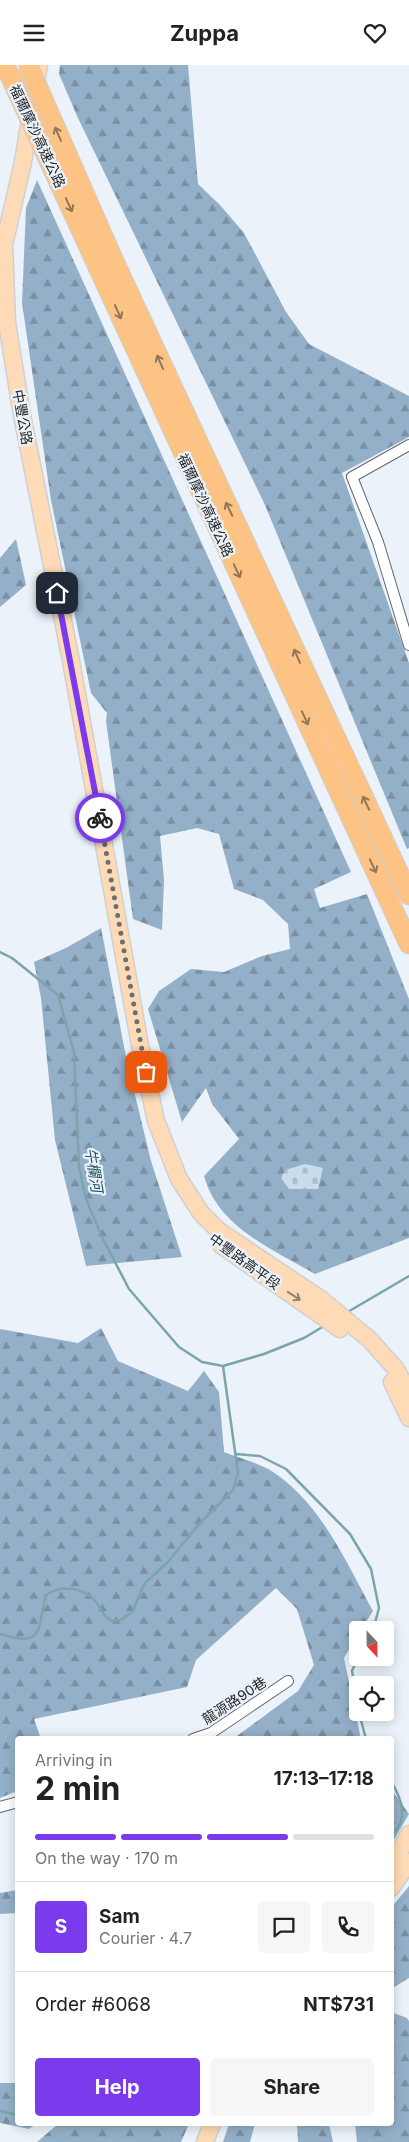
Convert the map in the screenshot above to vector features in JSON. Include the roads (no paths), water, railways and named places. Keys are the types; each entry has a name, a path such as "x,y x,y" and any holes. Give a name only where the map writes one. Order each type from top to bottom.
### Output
{"highway":[{"name":"福爾摩沙高速公路","path":"5,65 106,263 409,895"},
{"name":"福爾摩沙高速公路","path":"28,65 106,263 409,944"}],"main road":[{"name":"中豐公路","path":"28,65 4,245 7,323 86,770"},
{"name":"中豐公路","path":"0,213 14,175 39,65"},
{"name":"中豐公路","path":"0,337 86,770"},
{"name":"中豐路高平段","path":"86,770 110,901 156,1121 175,1181 201,1213 219,1231 319,1305 395,1368 409,1392"},
{"name":"中豐路高平段","path":"367,1343 389,1378 409,1418"},
{"path":"394,1862 409,1834"},
{"path":"394,1884 409,1862"},
{"path":"195,2142 201,2126"},
{"path":"205,2142 211,2126"}],"street":[{"path":"409,445 352,477 355,490 378,542 409,645"},
{"name":"龍源路90巷","path":"202,1736 211,1733 288,1681"},
{"path":"0,1807 15,1803"}],"waterway":[{"name":"牛欄河","path":"0,952 12,958 58,995 74,1052 79,1167 86,1199 102,1237 129,1289 179,1347 202,1362 223,1366 264,1354 304,1338 324,1326"},
{"path":"346,1313 409,1276"},
{"path":"0,1634 24,1639 32,1637 39,1627 46,1595 59,1589 73,1589 86,1593 97,1603 104,1615 111,1621 121,1620 133,1611 144,1584 168,1562 198,1525 233,1490 238,1473 223,1366"},
{"path":"236,1454 260,1456 286,1469 350,1534 371,1569 379,1608 375,1621"},
{"path":"353,1676 352,1671 354,1666"},
{"path":"361,1721 365,1736"},
{"path":"394,1787 399,1796 402,1810 400,1823 394,1832"},
{"path":"0,2111 15,2114"}]}
